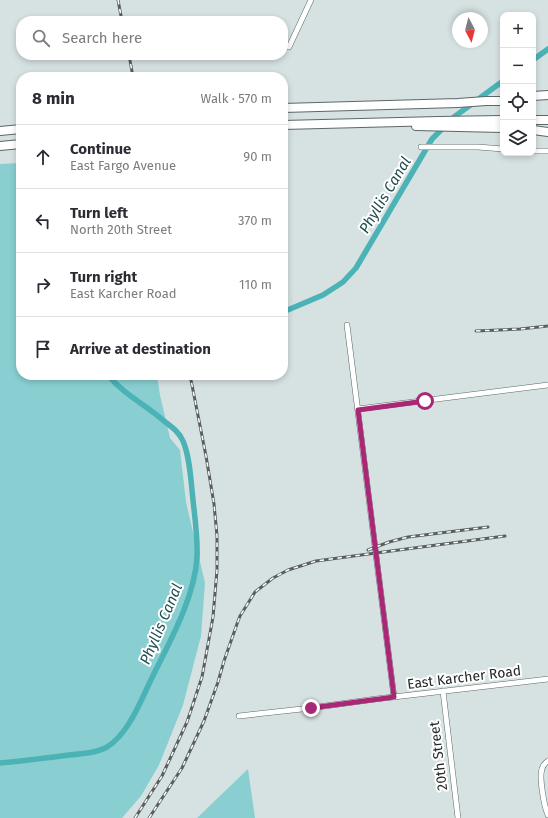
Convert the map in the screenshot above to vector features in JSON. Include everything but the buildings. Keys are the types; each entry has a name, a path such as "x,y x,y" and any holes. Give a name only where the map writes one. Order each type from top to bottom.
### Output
{"highway":[{"path":"536,96 548,95"},
{"path":"288,108 458,103 500,100"},
{"path":"536,100 548,100"},
{"path":"288,124 500,120"},
{"path":"536,120 548,120"},
{"path":"350,123 431,127 500,128"},
{"path":"0,131 16,129"},
{"path":"536,130 548,132"},
{"path":"0,146 16,144"}],"street":[{"path":"289,47 311,0"},
{"path":"421,147 500,149"},
{"path":"536,151 548,152"},
{"path":"347,324 394,697"},
{"path":"358,410 548,385"},
{"name":"East Karcher Road","path":"239,716 548,679"},
{"name":"20th Street","path":"443,691 458,818"},
{"path":"548,762 545,762 541,775 548,815"}],"shaded area":[{"path":"16,163 16,380 158,380 170,438 180,450 186,502 205,583 201,636 183,705 159,765 141,796 122,818 0,818 0,164"},
{"path":"248,769 255,818 197,818"}],"waterway":[{"name":"Phyllis Canal","path":"536,58 548,49"},
{"name":"Phyllis Canal","path":"288,310 323,295 343,282 356,268 432,139 454,117 500,83"},
{"name":"Phyllis Canal","path":"0,763 89,753 103,749 114,742 121,735 137,710 179,623 191,590 197,558 197,536 190,470 183,441 179,435 157,415 128,394 112,380"}],"railway":[{"path":"118,0 121,16"},
{"path":"130,60 132,72"},
{"path":"476,331 548,326"},
{"path":"135,818 162,776 187,722 202,677 213,617 217,570 217,536 214,504 206,456 191,380"},
{"path":"368,550 408,537 488,527"},
{"path":"149,818 182,768 204,721 240,616 255,592 273,578 288,570 316,561 505,536"}],"route":[{"path":"311,708 394,697 358,410 425,401"}]}
